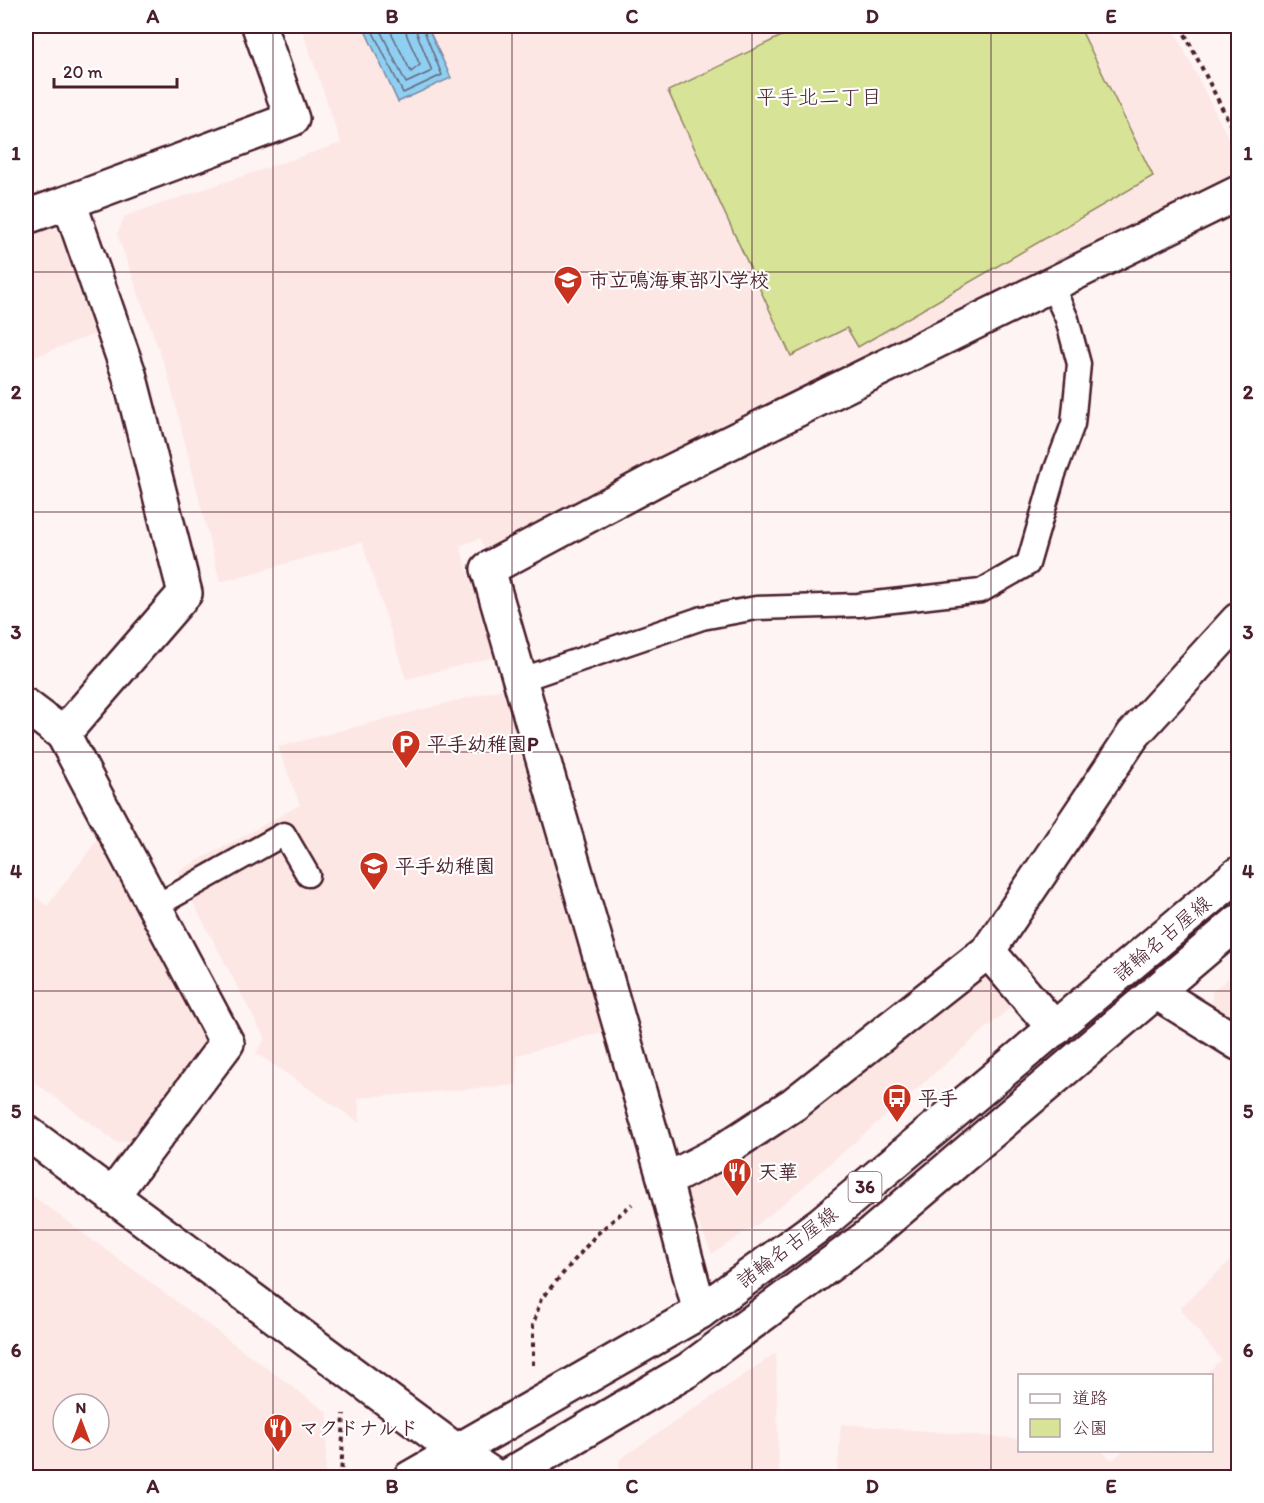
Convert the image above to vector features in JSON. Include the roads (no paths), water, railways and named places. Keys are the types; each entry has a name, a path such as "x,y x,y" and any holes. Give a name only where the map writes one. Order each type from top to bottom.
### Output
{"street":[{"path":"26,217 292,119 259,26"},
{"path":"700,1312 665,1181 488,569 664,475 1239,193"},
{"path":"63,734 185,593 129,374 69,202"},
{"path":"665,1181 720,1153 794,1104 988,951 1133,735 1239,620"},
{"path":"26,706 63,734 227,1043 112,1196"},
{"name":"諸輪名古屋線","path":"410,1478 700,1312 822,1223 1239,874"},
{"name":"諸輪名古屋線","path":"504,1478 687,1370 872,1234 1239,922"},
{"path":"988,951 1055,1029"},
{"path":"1156,992 1239,1044"},
{"path":"26,1132 458,1452 497,1478"}],"lane":[{"path":"520,680 702,618 756,608 858,605 981,591 1028,564 1054,474 1073,424 1079,364 1067,319 1052,286"},
{"path":"154,906 284,834 308,875"}],"water":[{"path":"363,26 427,26 451,78 398,102"}],"place":[{"name":"市立鳴海東部小学校","path":"568,306"},
{"name":"平手幼稚園P","path":"406,770"},
{"name":"平手幼稚園","path":"374,892"},
{"name":"平手","path":"897,1124"},
{"name":"天華","path":"737,1198"},
{"name":"マクドナルド","path":"278,1454"}],"district":[{"name":"平手北二丁目","path":"819,96"}]}
